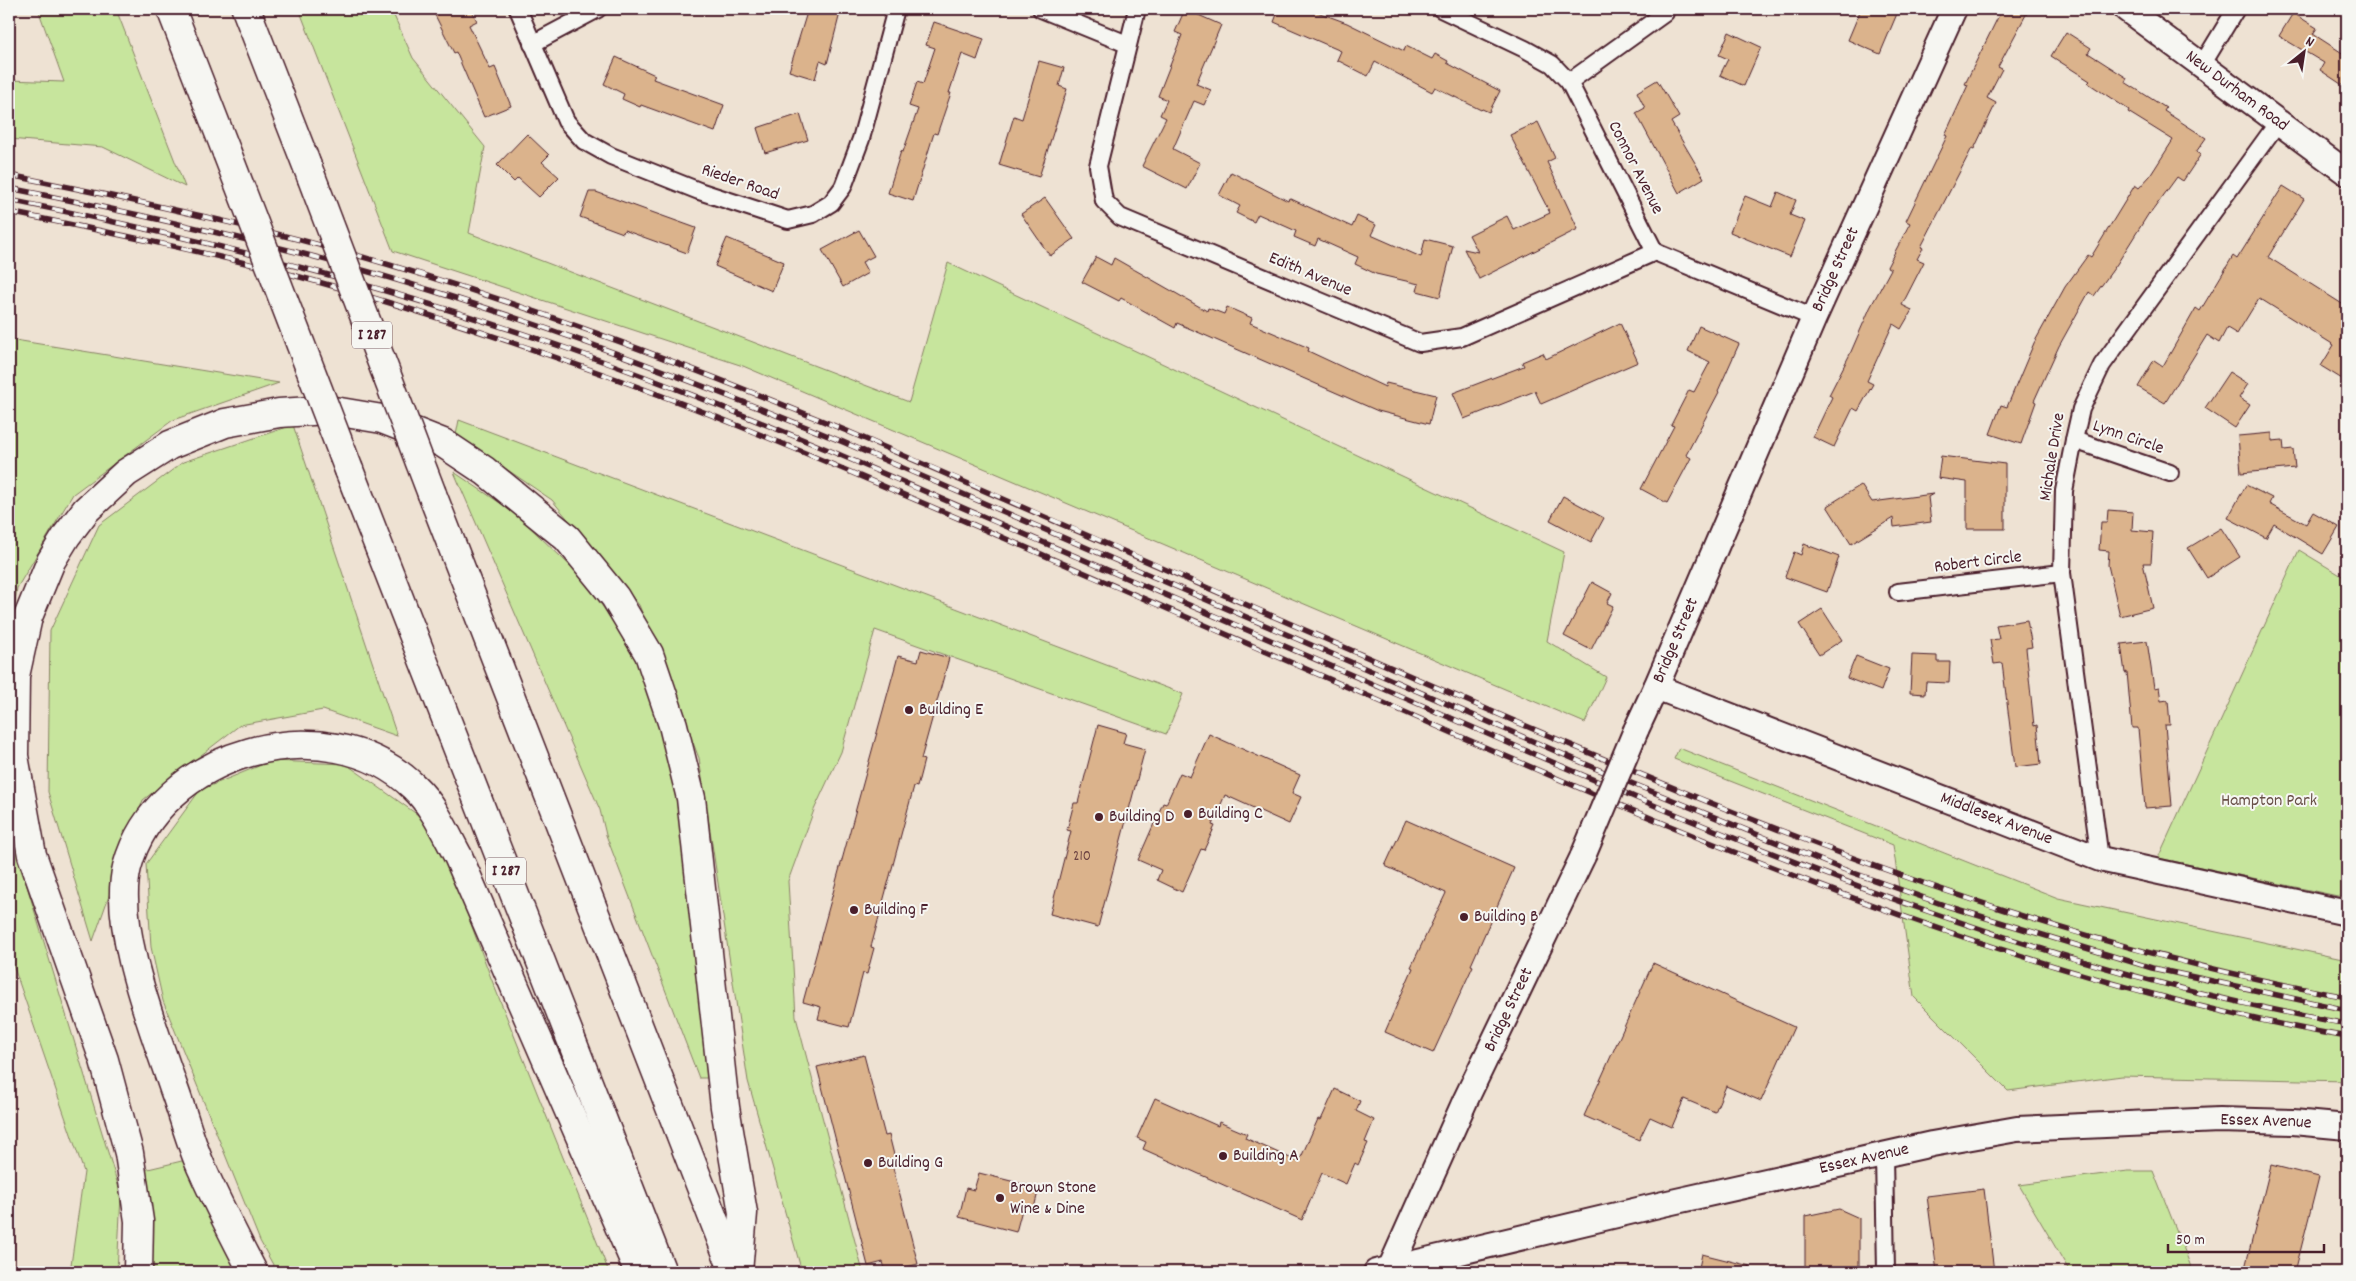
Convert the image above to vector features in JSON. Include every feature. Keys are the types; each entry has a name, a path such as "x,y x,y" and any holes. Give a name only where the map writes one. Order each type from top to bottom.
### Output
{"highway":[{"name":"I 287","path":"171,9 662,1272"},
{"name":"I 287","path":"246,9 432,494 736,1272"},
{"path":"138,1272 139,1221 129,1153 104,1060 32,854 14,756 15,676 28,617 51,561 67,535 86,510 126,472 170,445 225,423 279,413 328,410 382,419 408,429 443,443 485,471 567,538 615,597 649,654 673,724 691,798 726,1107 743,1213 736,1272"},
{"path":"253,1272 202,1169 142,993 123,912 127,868 146,825 181,786 224,761 247,752 298,745 325,745 363,755 390,769 413,786 434,811 458,856 636,1265 644,1272"}],"street":[{"name":"Rieder Road","path":"518,9 566,121 584,141 611,156 699,191 788,220 813,214 831,203 843,187 861,139 896,9"},
{"path":"532,44 598,9"},
{"path":"1041,9 1127,44 1137,9"},
{"name":"Connor Avenue","path":"1440,9 1525,49 1552,64 1569,82 1655,252"},
{"name":"Bridge Street","path":"1383,1270 1583,856 1814,318 1954,9"},
{"name":"New Durham Road","path":"2126,9 2347,173"},
{"path":"2202,65 2236,9"},
{"path":"1569,82 1665,13"},
{"name":"Edith Avenue","path":"1127,44 1098,166 1104,201 1120,217 1420,343 1462,337 1655,252"},
{"name":"Michale Drive","path":"2100,859 2062,573 2064,491 2081,408 2102,366 2278,121"},
{"path":"1655,252 1814,318"},
{"name":"Lynn Circle","path":"2074,440 2170,473"},
{"name":"Robert Circle","path":"1898,592 2062,573"},
{"name":"Middlesex Avenue","path":"1656,687 2100,859 2347,913"},
{"name":"Essex Avenue","path":"1383,1270 1671,1202 1884,1155 2017,1129 2220,1120 2293,1122 2347,1127"},
{"path":"1884,1155 1886,1272"}],"green space":[{"path":"38,9 116,9 185,187 103,147 9,139 9,80 64,82"},
{"path":"299,9 391,9 413,58 485,147 469,233 909,402 948,263 1564,552 1547,641 1606,677 1585,723 743,366 393,251"},
{"path":"9,339 279,383 173,420 73,494 17,588 9,644"},
{"path":"459,420 1183,694 1166,734 875,630 841,752 814,810 788,881 796,1017 863,1272 802,1272 748,1081 699,758 639,605 552,500 456,435"},
{"path":"293,425 397,736 323,710 240,725 143,800 93,941 48,792 50,631 99,525 183,462"},
{"path":"454,472 515,513 584,579 636,656 669,756 685,851 707,1078 699,1078 606,835 600,810"},
{"name":"Hampton Park","path":"2299,550 2347,579 2347,898 2158,858"},
{"path":"1679,748 2058,898 2347,960 2347,1081 2122,1076 2008,1091 1914,997 1893,845 1674,759"},
{"path":"271,761 346,764 435,827 491,978 609,1272 277,1272 260,1241 163,1001 151,947 146,864 200,790"},
{"path":"9,827 121,1195 117,1272 70,1272 84,1172 9,953"},
{"path":"186,1160 237,1272 147,1272 144,1170"},
{"path":"2128,1171 2153,1171 2193,1272 2070,1272 2019,1185"}],"building":[{"path":"448,9 471,9 477,21 469,25 490,69 495,67 511,106 484,117 456,52 454,53 435,15"},
{"path":"808,9 841,9 827,64 820,61 815,79 789,71"},
{"path":"1185,9 1221,25 1196,84 1211,90 1204,105 1194,101 1173,149 1200,163 1187,189 1142,166 1166,118 1160,115 1167,100 1158,96 1182,35 1175,32"},
{"path":"1279,9 1309,9 1347,23 1404,51 1406,46 1432,59 1435,54 1448,61 1447,63 1500,91 1489,112 1481,110 1435,87 1432,92 1375,62 1368,76 1337,60 1341,51 1274,22"},
{"path":"1861,9 1899,9 1880,54 1848,40"},
{"path":"2002,9 2029,9 1998,67 2002,69 1987,98 1996,103 1974,149 1972,148 1921,247 1923,248 1917,259 1924,262 1902,305 1912,310 1901,329 1893,324 1867,381 1873,384 1858,411 1853,408 1834,447 1813,437 1832,397 1829,395 1850,354 1870,308 1891,269 1887,267 1910,223 1906,221 1947,136 1945,135 1968,85 1965,84"},
{"path":"2293,13 2317,28 2313,34 2347,56 2347,88 2320,70 2324,63 2279,36"},
{"path":"934,22 984,39 977,60 962,54 949,93 951,93 937,134 934,133 913,201 888,193 901,151 903,152 918,109 909,106 917,82 923,84 935,48 926,45"},
{"path":"1729,32 1761,47 1744,86 1720,75 1728,59 1719,55"},
{"path":"2066,32 2091,48 2088,53 2127,78 2125,82 2166,108 2164,111 2206,138 2196,152 2201,154 2183,181 2177,177 2149,213 2094,296 2089,292 2059,346 2034,401 2036,402 2021,444 1990,434 2001,405 2007,407 2034,343 2065,287 2088,255 2091,257 2135,185 2139,188 2150,176 2173,140 2128,112 2129,110 2088,83 2090,81 2051,56"},
{"path":"616,57 655,75 653,79 724,105 715,132 641,105 640,107 622,99 624,94 604,84"},
{"path":"1039,61 1064,68 1059,86 1067,89 1039,177 999,165 1014,116 1022,119"},
{"path":"1657,80 1679,117 1671,122 1704,178 1679,193 1636,113 1645,108 1637,92"},
{"path":"800,114 808,140 765,153 757,128"},
{"path":"1538,122 1555,158 1547,162 1578,229 1479,279 1464,249 1478,252 1469,235 1507,216 1514,230 1550,213 1510,135"},
{"path":"527,134 549,155 542,162 559,177 539,197 518,178 514,182 497,165"},
{"path":"1231,172 1288,201 1289,198 1352,227 1357,216 1376,225 1371,235 1421,257 1425,239 1453,246 1440,297 1417,291 1419,284 1376,274 1355,264 1358,257 1318,239 1315,246 1294,237 1296,231 1258,214 1254,222 1236,213 1240,206 1219,195"},
{"path":"2283,186 2304,199 2268,257 2347,307 2347,382 2321,366 2334,345 2259,298 2237,334 2227,328 2219,343 2207,335 2165,403 2138,387 2154,360 2163,366 2196,308 2200,311 2233,256 2237,259"},
{"path":"589,192 596,192 696,228 687,253 624,230 623,233 580,217"},
{"path":"1778,192 1796,200 1790,215 1805,221 1790,257 1730,232 1745,196 1772,207"},
{"path":"1045,198 1074,239 1050,256 1021,214"},
{"path":"859,230 874,256 862,262 868,273 843,287 822,250"},
{"path":"727,238 784,262 772,291 715,266"},
{"path":"1096,257 1111,265 1114,258 1207,311 1208,308 1224,314 1227,307 1252,318 1250,323 1309,348 1308,351 1385,387 1386,383 1436,395 1429,424 1378,411 1177,323 1175,328 1121,298 1119,301 1082,282"},
{"path":"1620,323 1638,362 1541,404 1535,391 1464,419 1453,393 1524,366 1522,362 1543,353 1546,359"},
{"path":"1699,326 1739,344 1719,392 1686,455 1691,458 1667,503 1641,489 1674,426 1671,425 1689,390 1694,392 1710,362 1688,351"},
{"path":"2229,372 2248,384 2239,398 2250,405 2235,428 2205,408"},
{"path":"2272,433 2272,441 2283,440 2284,450 2293,449 2295,468 2241,473 2238,436"},
{"path":"1941,456 2005,464 2005,529 1967,529 1967,482 1938,478"},
{"path":"1861,485 1872,502 1933,494 1928,497 1931,522 1894,527 1893,518 1851,544 1827,506"},
{"path":"2246,485 2272,498 2269,504 2306,524 2313,512 2339,527 2323,554 2274,524 2266,538 2228,518"},
{"path":"1563,496 1604,518 1591,542 1550,520"},
{"path":"2108,510 2133,512 2132,530 2153,532 2151,563 2143,563 2153,608 2120,616 2108,565 2109,551 2099,550 2101,522 2107,522"},
{"path":"2221,528 2240,557 2207,578 2188,548"},
{"path":"1804,544 1839,557 1827,592 1785,577 1794,552 1801,555"},
{"path":"1592,582 1612,593 1607,603 1613,606 1591,650 1564,636"},
{"path":"1822,609 1842,640 1819,655 1799,624"},
{"path":"2027,620 2032,647 2026,648 2034,726 2037,725 2041,764 2015,767 2002,663 1994,664 1990,640 1999,639 1996,625"},
{"path":"2147,641 2154,688 2159,687 2161,701 2168,700 2170,725 2165,725 2172,806 2145,808 2138,728 2132,728 2127,672 2125,673 2121,644"},
{"path":"921,650 949,658 921,759 924,760 917,787 914,786 871,947 874,948 867,974 863,973 849,1027 818,1019 821,1007 803,1002 898,656 918,661"},
{"path":"1912,655 1937,656 1937,662 1950,662 1949,683 1926,682 1925,694 1910,693"},
{"path":"1856,656 1889,669 1881,691 1847,678"},
{"name":"Building D","path":"1098,725 1126,733 1123,743 1145,749 1098,927 1050,914 1071,831 1067,830 1074,803 1078,803"},
{"name":"Building C","path":"1209,734 1300,775 1292,793 1301,797 1289,824 1225,795 1212,825 1215,826 1204,850 1201,849 1182,892 1157,880 1161,870 1138,860 1163,803 1166,804 1180,773 1190,777"},
{"name":"Building B","path":"1406,820 1514,868 1471,965 1473,966 1433,1053 1385,1032 1413,968 1411,967 1446,893 1385,866"},
{"path":"1653,963 1794,1027 1761,1101 1726,1086 1715,1112 1684,1099 1672,1127 1650,1117 1639,1140 1584,1116"},
{"name":"Building G","path":"864,1055 885,1136 889,1135 896,1163 892,1164 918,1264 886,1272 883,1262 868,1266 817,1067"},
{"name":"Building A","path":"1335,1089 1360,1101 1356,1111 1374,1120 1365,1142 1368,1143 1358,1165 1355,1163 1346,1184 1322,1173 1302,1220 1143,1149 1146,1142 1137,1138 1155,1098 1218,1126 1219,1122 1247,1134 1245,1138 1299,1162 1318,1119 1321,1120"},
{"path":"2271,1165 2319,1177 2295,1272 2244,1272"},
{"name":"Brown Stone Wine & Dine","path":"979,1173 1039,1188 1034,1208 1023,1206 1016,1232 959,1217 966,1188 974,1190"},
{"path":"1984,1189 1994,1272 1937,1272 1927,1196"},
{"path":"1839,1209 1859,1218 1859,1272 1805,1272 1805,1216"},
{"path":"1702,1254 1750,1266 1749,1272 1698,1272"}],"railway":[{"path":"9,175 153,205 297,239 437,279 575,326 712,377 847,431 1491,711 1805,840 1911,879 2018,915 2126,947 2236,974 2347,997"},
{"path":"9,188 153,218 296,252 366,271 504,314 641,362 843,442 1604,772 1837,867 1947,906 2152,968 2347,1010"},
{"path":"9,200 142,228 274,260 406,297 574,351 688,393 838,454 1526,751 1755,846 1870,891 1987,931 2105,968 2225,999 2347,1024"},
{"path":"9,212 185,249 330,285 411,309 571,363 661,395 809,454 1582,789 1706,841 1831,890 1958,935 2086,975 2215,1010 2347,1037"}],"place":[{"name":"Building E","path":"909,710"},
{"name":"Building C","path":"1188,814"},
{"name":"Building D","path":"1099,817"},
{"name":"Building F","path":"854,910"},
{"name":"Building B","path":"1464,917"},
{"name":"Building A","path":"1223,1156"},
{"name":"Building G","path":"868,1163"},
{"name":"Brown Stone Wine & Dine","path":"1000,1198"}]}
